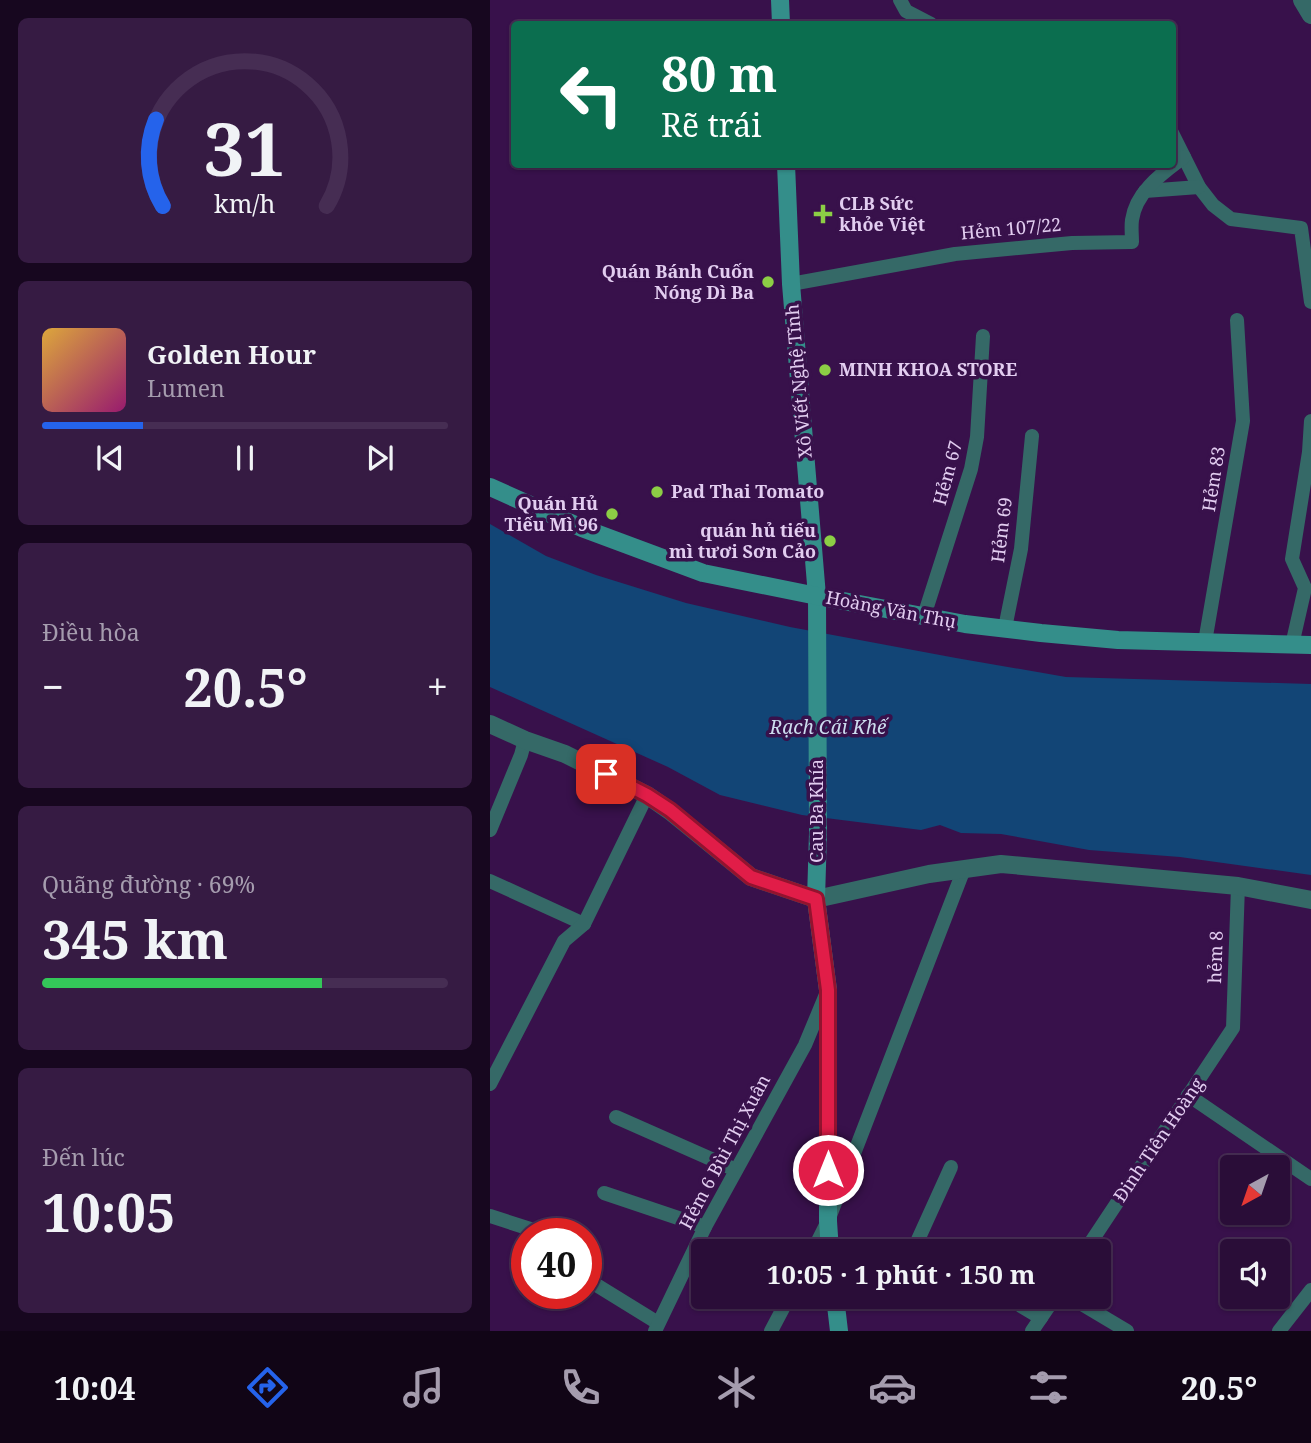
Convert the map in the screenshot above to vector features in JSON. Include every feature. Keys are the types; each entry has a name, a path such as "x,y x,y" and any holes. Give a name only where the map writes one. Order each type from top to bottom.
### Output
{"street":[{"path":"780,0 780,21"},
{"name":"Xô Viết Nghệ Tĩnh","path":"786,168 791,284 817,602"},
{"name":"Hoàng Văn Thụ","path":"490,486 582,528 703,573 817,602 965,624 1118,640 1311,645"},
{"name":"Cau Ba Khía","path":"816,899 817,602"},
{"path":"490,724 524,740 565,754 647,795 670,810 751,877 816,899 929,874 1001,864 1238,887 1311,900"},
{"path":"816,899 828,990 829,1239"},
{"path":"836,1309 839,1331"}],"lane":[{"path":"900,0 906,11 925,21"},
{"path":"1176,141 1199,187 1213,205 1231,219 1301,228 1311,302"},
{"name":"Hẻm 107/22","path":"1176,163 1184,157"},
{"name":"Hẻm 107/22","path":"791,284 955,254 1072,243 1132,242 1132,219 1140,196 1170,168"},
{"path":"1145,191 1199,187"},
{"name":"Hẻm 83","path":"1205,642 1243,421 1237,320"},
{"name":"Hẻm 67","path":"924,616 971,469 977,437 983,336"},
{"path":"1292,645 1305,588 1292,559 1309,452 1311,421"},
{"name":"Hẻm 69","path":"1005,628 1021,549 1032,436"},
{"path":"490,830 521,755 524,740"},
{"path":"490,1084 564,941 584,924 647,795"},
{"path":"819,1239 964,869"},
{"path":"490,881 584,924"},
{"name":"hẻm 8","path":"1233,1028 1238,887"},
{"name":"Hẻm 6 Bùi Thị Xuân","path":"657,1327 705,1227 805,1045 828,990"},
{"name":"Đinh Tiên Hoàng","path":"1093,1239 1233,1028"},
{"path":"1188,1095 1311,1179"},
{"path":"616,1117 736,1170"},
{"path":"918,1239 951,1167"},
{"path":"604,1193 705,1227"},
{"path":"490,1216 511,1223"},
{"path":"602,1289 657,1327"},
{"path":"1279,1331 1311,1290"},
{"path":"771,1331 783,1309"},
{"path":"1026,1309 1041,1318"},
{"path":"1032,1331 1047,1309"},
{"path":"1090,1309 1127,1331"}],"water":[{"name":"Rạch Cái Khế","path":"490,524 546,556 596,575 686,603 790,627 1066,677 1311,684 1311,875 1180,857 1089,850 1001,834 961,833 940,825 921,830 802,815 720,795 668,767 490,687"}],"place":[{"name":"CLB Sức khỏe Việt","path":"823,214"},
{"name":"Quán Bánh Cuốn Nóng Dì Ba","path":"768,282"},
{"name":"MINH KHOA STORE","path":"825,370"},
{"name":"Pad Thai Tomato","path":"657,492"},
{"name":"Quán Hủ Tiếu Mì 96","path":"612,514"},
{"name":"quán hủ tiếu mì tươi Sơn Cảo","path":"830,541"}],"route":[{"path":"606,774 670,810 751,877 816,899 828,990 828,1170"}]}
